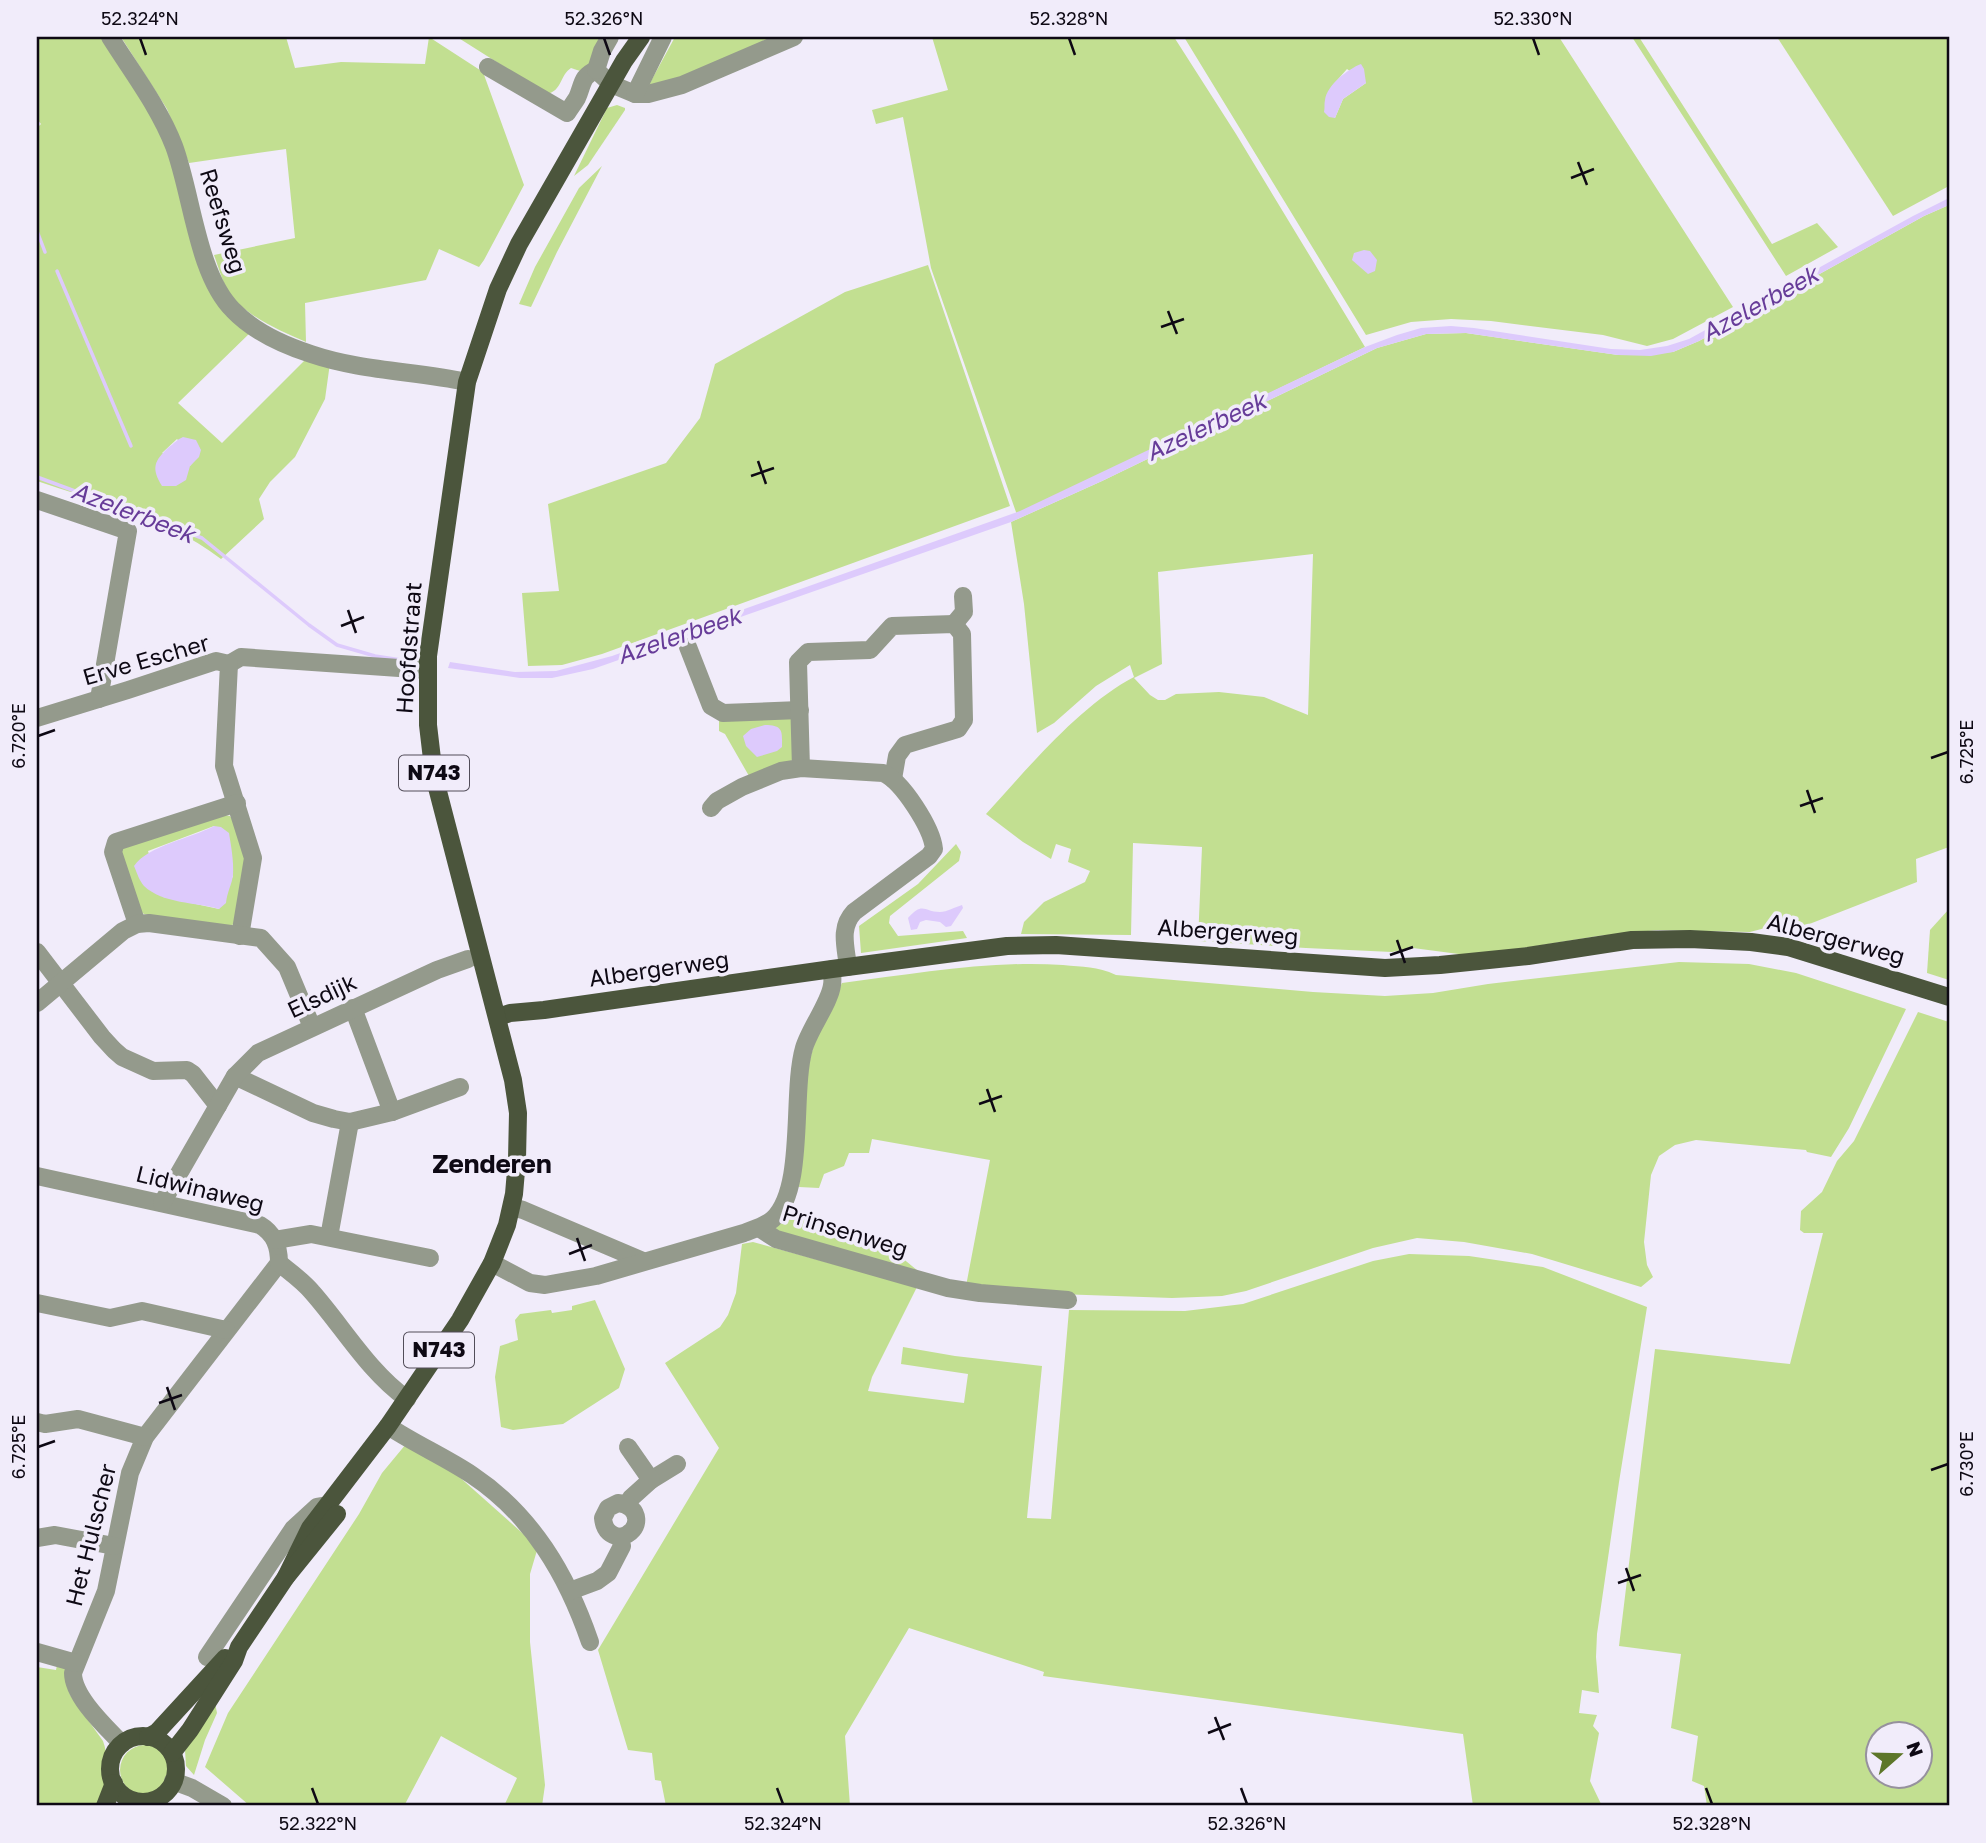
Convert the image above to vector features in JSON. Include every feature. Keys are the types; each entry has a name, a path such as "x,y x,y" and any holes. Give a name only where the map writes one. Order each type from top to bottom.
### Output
{"main road":[{"name":"N743","path":"624,61 633,37"},
{"name":"N743","path":"611,84 641,37"},
{"name":"Hoofdstraat","path":"286,1577 310,1528 388,1426 460,1320 492,1263 512,1206 517,1159 517,1113 513,1080 434,776 428,725 428,656 467,382 498,289 611,84"},
{"name":"Albergerweg","path":"498,1017 510,1013 840,968 1007,947 1056,945 1385,968 1528,956 1632,940 1751,942 1787,947 1949,997"},
{"name":"Hoofdstraat","path":"172,1753 190,1730 234,1661 239,1647 286,1577 344,1505 369,1452"},
{"name":"Hoofdstraat","path":"148,1737 157,1732 239,1647"},
{"name":"N743","path":"122,1744 131,1739 148,1737"},
{"path":"122,1744 111,1766 114,1783 125,1796 139,1804 164,1794 173,1782 176,1770 172,1753 162,1742 148,1737"},
{"path":"105,1806 114,1783"}],"street":[{"name":"Reefsweg","path":"110,37 148,96 174,146 207,263 215,284 233,310 258,330 310,354 344,364 467,382"},
{"path":"488,67 567,113 577,97 582,80 596,70 610,37"},
{"path":"635,94 663,37"},
{"path":"596,70 611,84 635,94 648,94 682,85 794,37"},
{"path":"37,500 128,531 99,699"},
{"path":"801,768 798,662 808,652 870,650 892,626 954,624 964,612 963,596"},
{"path":"711,808 727,795 762,777 781,771 801,768 883,773 893,779 897,756 905,745 958,729 964,720 962,634 954,624"},
{"path":"688,647 711,706 723,713 800,710"},
{"path":"229,664 241,657 428,670"},
{"name":"Erve Escher","path":"37,718 216,660 229,664 224,766 253,858 240,936"},
{"name":"Prinsenweg","path":"893,779 906,794 931,836 933,849 929,856 847,919 840,968 804,1047 797,1083 795,1162 790,1187 775,1217 759,1228 776,1238 807,1248 948,1288 1068,1300"},
{"path":"137,924 113,852 116,842 234,796"},
{"path":"37,1003 123,931 137,924 149,923 261,938 287,968 312,1027"},
{"path":"37,952 102,1037 122,1056 153,1071 187,1070 218,1106"},
{"name":"Elsdijk","path":"162,1203 235,1076 258,1052 437,970 468,959"},
{"path":"353,1008 392,1112"},
{"path":"235,1076 313,1113 350,1122 392,1112 460,1087"},
{"path":"329,1237 350,1122"},
{"name":"Lidwinaweg","path":"37,1176 260,1225 268,1230 275,1240 311,1234 430,1258"},
{"path":"512,1206 643,1261"},
{"path":"492,1263 530,1283 545,1285 596,1276 759,1228"},
{"path":"275,1240 279,1250 279,1263 311,1290 364,1357 407,1399"},
{"name":"Het Hulscher","path":"76,1663 106,1591 130,1473 145,1437 279,1263"},
{"path":"37,1303 110,1318 142,1311 226,1330"},
{"path":"37,1422 45,1424 78,1419 145,1437"},
{"path":"388,1426 470,1473 512,1508 546,1548 570,1591 590,1642"},
{"path":"628,1447 651,1480"},
{"path":"627,1505 651,1480 677,1464"},
{"path":"618,1503 627,1505 634,1511 636,1525 631,1532 620,1537 609,1533 603,1518 604,1512 618,1503"},
{"name":"Hoofdstraat","path":"207,1657 293,1529 317,1507 329,1505"},
{"path":"37,1538 55,1535 114,1546"},
{"path":"570,1591 597,1581 608,1573 622,1546 620,1537"},
{"path":"249,1592 268,1604"},
{"path":"37,1652 76,1663 73,1680 78,1693 122,1744"},
{"path":"173,1782 192,1788 223,1806"}],"green space":[{"path":"37,37 107,37 154,110 196,242 253,330 178,403 222,443 308,357 330,363 325,399 295,457 270,482 259,499 264,519 221,559 179,532 156,522 37,481 37,128 41,124 37,119","holes":["177,439 196,459 190,466 162,453"]},
{"path":"121,37 286,37 295,68 341,62 425,64 429,37 483,72 524,185 479,267 439,249 426,280 305,303 306,342 243,308 228,291 214,255 295,238 286,149 189,163 167,109"},
{"path":"457,37 608,37 586,73 571,68 556,90 547,94"},
{"path":"675,37 779,37 645,92"},
{"path":"932,37 1174,37 1365,347 1017,515 931,268 903,117 876,124 872,110 948,90"},
{"path":"1184,37 1559,37 1733,307 1673,339 1647,346 1603,335 1491,321 1451,319 1411,322 1366,335","holes":["1347,69 1366,83 1343,99 1335,118 1325,110 1332,86"]},
{"path":"1632,37 1639,37 1772,244 1817,223 1838,247 1786,276"},
{"path":"1777,37 1949,37 1949,186 1893,216"},
{"path":"617,105 625,110 588,165 574,176 607,108"},
{"path":"602,166 531,307 519,304 535,267 579,188"},
{"path":"1949,205 1949,847 1916,859 1917,882 1794,930 1769,927 1750,932 1658,930 1598,936 1474,956 1413,948 1392,952 1306,948 1198,941 1202,847 1133,843 1131,935 1021,934 1024,922 1044,902 1085,882 1090,871 1068,862 1071,849 1056,844 1051,859 986,814 1074,721 1114,689 1134,677 1130,665 1096,686 1054,723 1037,733 1024,604 1011,522 1377,348 1426,334 1466,333 1618,355 1673,352 1699,341 1924,216","holes":["1313,554 1308,715 1264,697 1219,692 1176,694 1165,700 1158,700 1150,695 1134,678 1162,664 1158,572"]},
{"path":"928,265 1010,506 602,654 562,665 528,666 522,593 559,591 548,504 666,463 700,418 715,364 845,292"},
{"path":"787,715 795,721 794,758 749,776 725,734 719,731 719,717"},
{"path":"219,814 230,816 245,852 239,919 231,926 219,926 144,914 137,909 120,848","holes":["214,826 233,876 219,909 163,897 148,851"]},
{"path":"956,844 961,852 959,861 890,916 889,923 898,936 963,931 967,938 861,953 859,926 918,884"},
{"path":"1949,909 1949,980 1927,973 1930,930"},
{"path":"1679,962 1749,964 1796,973 1906,1009 1849,1128 1831,1157 1806,1150 1696,1140 1675,1145 1659,1156 1651,1175 1644,1242 1647,1265 1653,1277 1641,1287 1532,1254 1464,1242 1417,1238 1373,1248 1246,1291 1222,1296 1172,1298 1058,1294 966,1286 990,1160 872,1139 869,1153 849,1153 844,1166 824,1174 819,1188 799,1187 804,1082 817,1033 842,983 952,969 1035,964 1090,967 1116,975 1385,996 1433,993"},
{"path":"1918,1012 1949,1022 1949,1806 1707,1806 1704,1786 1692,1781 1698,1736 1671,1728 1681,1654 1619,1646 1655,1349 1790,1364 1823,1233 1804,1233 1800,1230 1801,1211 1822,1192 1837,1161 1854,1141"},
{"path":"792,1209 835,1224 844,1241 858,1236 890,1248 923,1275 774,1230"},
{"path":"753,1242 917,1287 872,1377 868,1391 964,1403 968,1374 901,1364 903,1347 1042,1366 1027,1518 1051,1519 1069,1310 1185,1311 1243,1304 1373,1261 1409,1254 1469,1256 1543,1267 1647,1307 1597,1634 1599,1693 1582,1690 1579,1713 1597,1715 1593,1726 1599,1733 1590,1781 1602,1806 1473,1806 1463,1734 1043,1676 1044,1672 909,1628 845,1736 850,1806 666,1806 661,1781 655,1780 652,1753 628,1750 598,1650 719,1448 665,1363 720,1327 728,1315 736,1293 742,1244"},
{"path":"595,1300 625,1369 619,1388 563,1424 513,1430 501,1427 495,1377 500,1346 518,1340 515,1320 520,1314 572,1310 572,1306"},
{"path":"406,1444 438,1458 538,1547 530,1574 530,1642 545,1785 542,1806 504,1806 517,1778 441,1736 404,1806 250,1806 205,1767 228,1713 359,1514 382,1473"},
{"path":"58,1660 65,1664 70,1695 103,1741 106,1774 101,1806 37,1806 37,1667 56,1670"},
{"path":"215,1703 217,1713 194,1775 186,1766 185,1750"},
{"path":"145,1745 163,1752 170,1770 163,1788 145,1795 127,1788 120,1770 127,1752"}],"water":[{"path":"1361,64 1366,83 1343,99 1335,118 1329,117 1324,112 1330,89 1344,74"},
{"path":"1949,198 1949,205 1924,216 1699,341 1673,352 1651,356 1618,355 1466,333 1426,334 1377,348 1011,522 593,669 552,678 520,678 448,668 450,662 515,672 556,671 612,656 1020,511 1365,347 1421,328 1474,328 1611,349 1640,350 1667,346 1689,339"},
{"path":"1370,251 1377,260 1375,271 1368,274 1352,260 1354,253"},
{"path":"183,437 196,440 201,450 199,457 190,466 186,480 176,486 162,486 155,469 157,461 169,447"},
{"path":"765,725 776,726 781,730 782,747 757,757 746,746 743,736 751,729"},
{"path":"214,826 229,833 233,864 226,903 219,909 160,896 144,886 134,866 140,859 159,848"},
{"path":"962,905 963,908 951,926 946,927 940,922 926,920 920,922 917,929 911,930 908,918 917,910 943,912"}],"waterway":[{"path":"37,231 45,252"},
{"path":"57,271 131,446"},
{"name":"Azelerbeek","path":"37,477 202,538 337,645 401,660"}],"district":[{"name":"Zenderen","path":"492,1164"}]}
